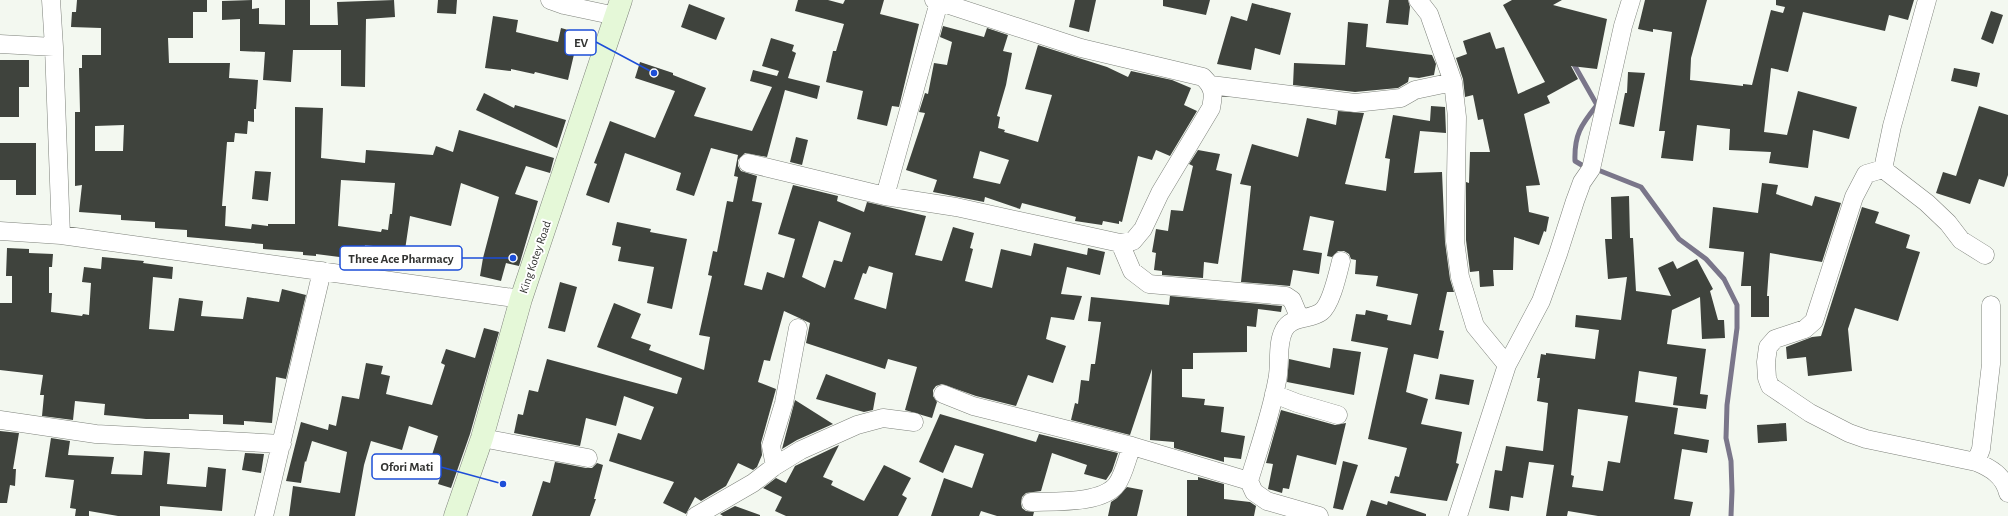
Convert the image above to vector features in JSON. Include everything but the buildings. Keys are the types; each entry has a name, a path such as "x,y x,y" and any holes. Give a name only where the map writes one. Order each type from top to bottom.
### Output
{"street":[{"path":"51,0 61,235"},
{"path":"550,0 564,5 619,8"},
{"path":"1418,0 1429,14 1453,82 1457,117 1455,241 1460,277 1475,326 1507,365"},
{"path":"1458,516 1507,365 1541,301 1558,254 1574,201 1582,182 1591,169 1623,26 1631,0"},
{"path":"1883,169 1892,126 1927,0"},
{"path":"748,163 885,196 956,207 1120,243 1133,240 1143,229 1160,193 1211,108 1214,94 1210,84 1203,77 1081,48 937,1 885,196"},
{"name":"King Kotey Road","path":"454,516 482,438 521,299 619,8"},
{"path":"0,44 54,47"},
{"path":"1210,84 1356,103 1401,98 1415,90 1453,82"},
{"path":"1883,169 1927,203 1948,223 1961,240 1985,255"},
{"path":"1883,169 1866,174 1854,197 1814,321 1804,329 1775,339 1768,347 1766,362 1767,378 1770,386 1810,413 1849,433 1866,439 1976,462 1989,467 2000,477 2008,493"},
{"path":"0,230 61,235 521,299"},
{"path":"1120,243 1132,271 1149,284 1286,296 1292,300 1300,320"},
{"path":"1318,516 1266,501 1254,492 1249,481 1278,381 1281,341 1285,329 1292,321 1300,320 1322,311 1329,300 1341,261"},
{"path":"264,516 322,271"},
{"path":"1976,462 1982,449 1991,364 1991,305"},
{"path":"775,466 771,446 784,403 798,328"},
{"path":"943,394 973,406 1132,446 1249,481"},
{"path":"1274,394 1297,403 1338,415"},
{"path":"696,516 753,483 775,466 801,450 857,425 883,418 914,422"},
{"path":"0,420 96,434 282,444"},
{"path":"482,438 588,458"},
{"path":"1031,502 1089,499 1110,491 1118,483 1132,446"}],"waterway":[{"path":"1572,61 1597,105 1583,125 1577,137 1575,161 1585,167 1598,170 1641,187 1679,239 1706,259 1724,279 1737,305 1737,328 1727,405 1726,438 1731,461 1731,516"}],"place":[{"name":"EV","path":"654,73"},
{"name":"Three Ace Pharmacy","path":"513,258"},
{"name":"Ofori Mati","path":"503,484"}]}
